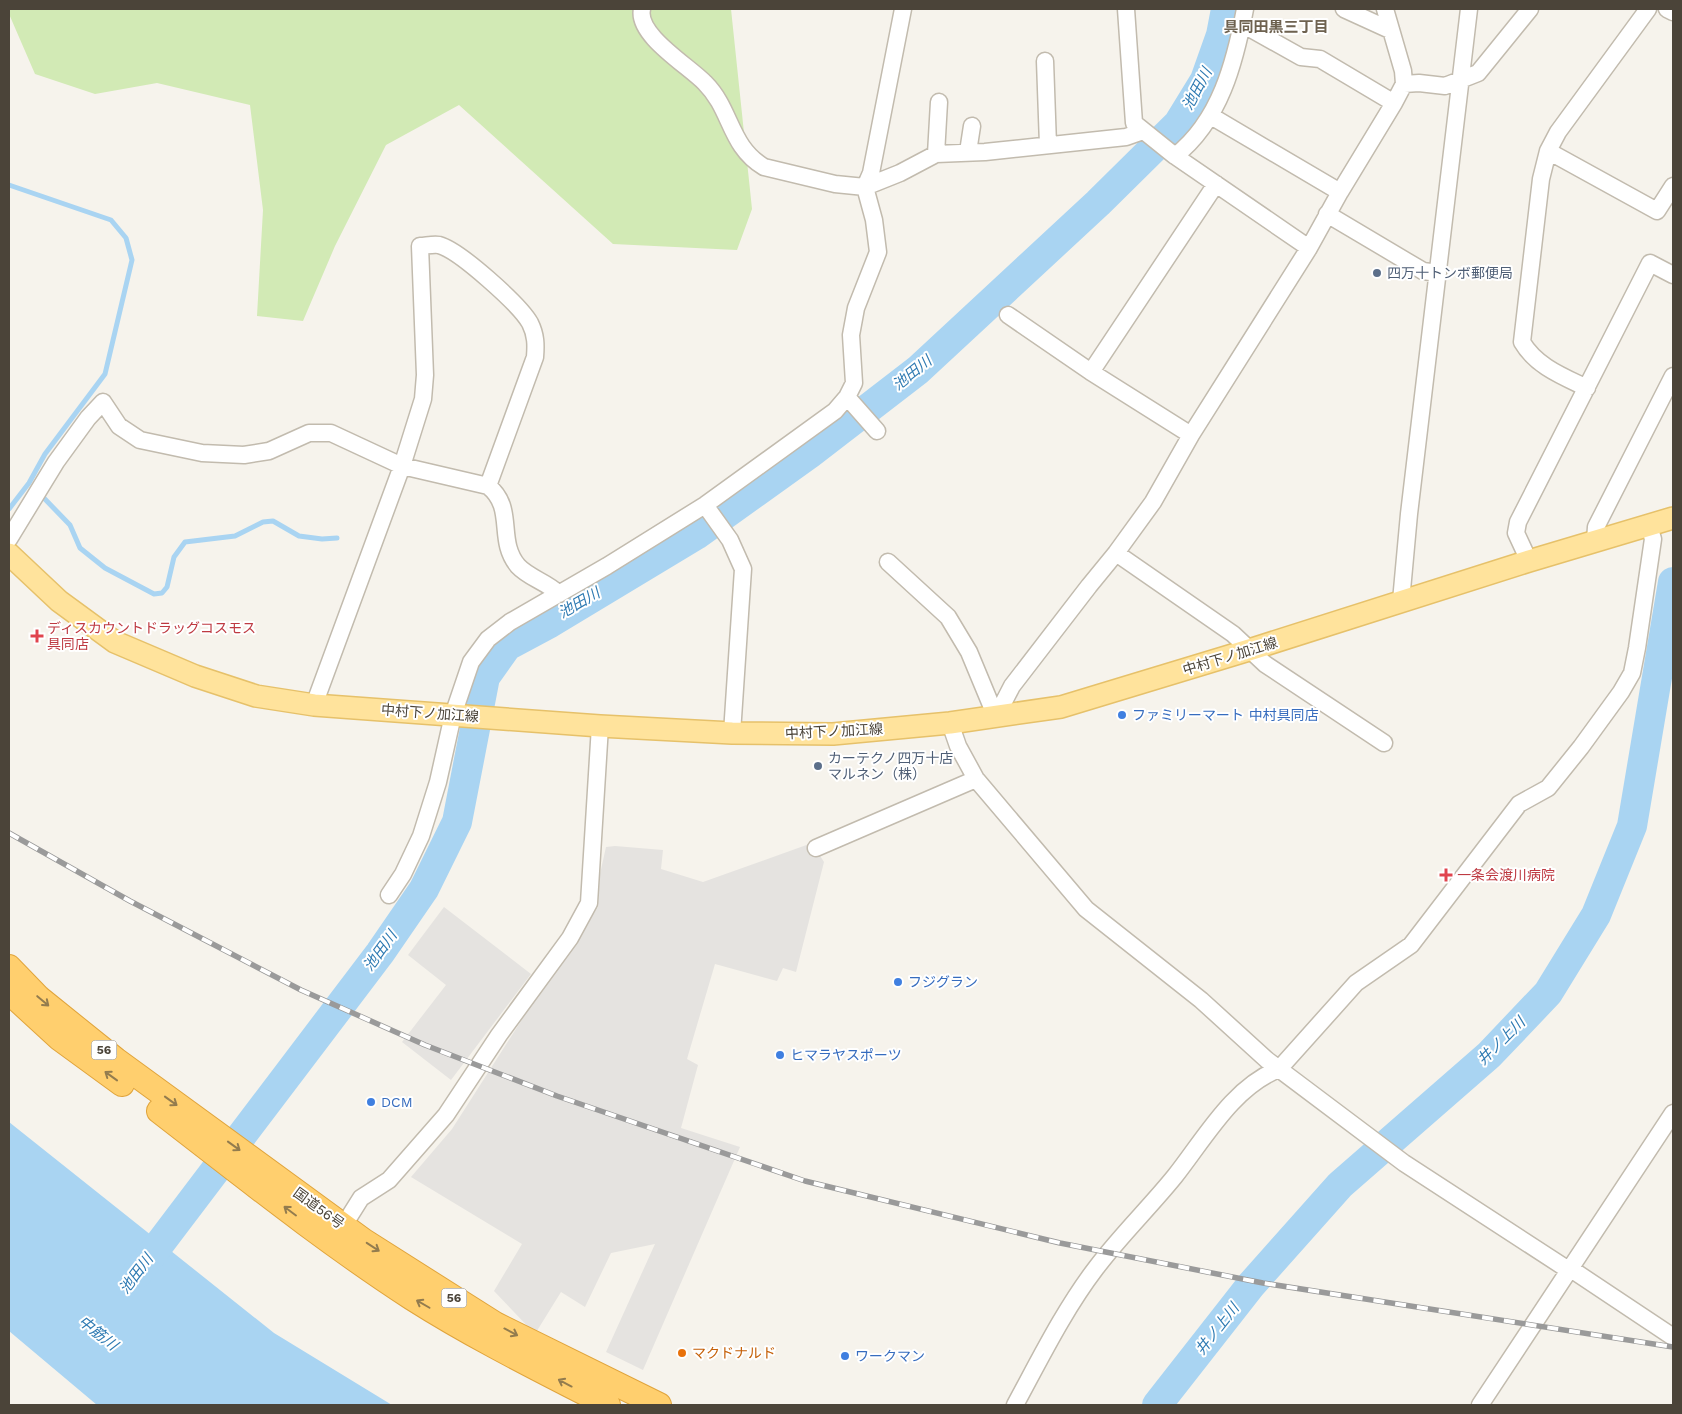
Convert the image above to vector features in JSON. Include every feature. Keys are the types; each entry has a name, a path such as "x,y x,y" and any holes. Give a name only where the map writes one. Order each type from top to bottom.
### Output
{"highway":[{"name":"国道56号","path":"9,967 39,998 116,1060 199,1131"},
{"name":"国道56号","path":"9,992 59,1038 199,1131 338,1235 414,1299 493,1345 608,1405"},
{"name":"国道56号","path":"338,1235 423,1280 495,1324 659,1405"}],"main road":[{"name":"中村下ノ加江線","path":"9,554 59,601 116,642 195,676 256,696 314,704 600,726 732,734 833,734 950,723 1061,706 1249,650 1595,540 1662,522"}],"street":[{"path":"642,9 641,14 651,34 714,92 742,149 754,161 764,167 835,184 865,187 900,173 936,154 1126,137 1143,131"},
{"path":"389,895 403,874 421,836 471,662 488,640 510,622 705,505 835,411 847,397 854,384 851,335 856,308 878,252 874,220 865,187 871,173 903,9"},
{"path":"1126,9 1134,123 1176,156 1309,248"},
{"path":"1344,9 1390,30"},
{"path":"996,717 1012,686 1116,553 1153,502 1191,435 1309,248 1327,214 1394,103 1404,84 1403,71 1385,9"},
{"path":"1401,601 1469,9"},
{"path":"1404,84 1419,83 1445,86 1478,73 1530,9"},
{"path":"1587,388 1538,362 1529,354 1522,342 1541,179 1548,151 1558,132 1648,9"},
{"path":"1667,9 1673,12"},
{"path":"1176,156 1185,149 1210,116 1228,79 1244,16 1301,57 1320,59 1394,103"},
{"path":"1045,61 1048,145"},
{"path":"936,154 938,102"},
{"path":"1210,116 1340,192"},
{"path":"968,152 972,126"},
{"path":"1548,151 1657,211 1673,186"},
{"path":"1091,372 1216,184"},
{"path":"1327,214 1423,271 1438,273"},
{"path":"314,704 402,466 424,391 420,246 438,245 455,253 514,302 530,322 536,340 535,357 488,486"},
{"path":"1529,561 1516,533 1518,522 1650,264 1673,275"},
{"path":"1008,315 1091,372 1191,435"},
{"path":"1595,540 1596,527 1673,376"},
{"path":"847,397 876,431"},
{"path":"9,539 56,462 88,418 103,402 119,426 140,440 202,453 244,455 269,450 309,433 330,433 402,466 488,486 498,495 503,508 508,548 518,566 550,585 559,594"},
{"path":"705,505 730,540 743,569 732,734"},
{"path":"1015,1405 1057,1327 1096,1268 1174,1177 1236,1098 1262,1075 1280,1069 1356,983 1411,945 1519,804 1548,788 1581,747 1632,674 1653,539 1662,522"},
{"path":"1116,553 1233,634 1265,664 1384,743"},
{"path":"888,562 948,617 969,652 996,717"},
{"path":"950,723 958,746 976,779 1086,909 1200,1000 1267,1060 1404,1163 1673,1337"},
{"path":"338,1235 361,1198 389,1180 446,1115 498,1035 570,938 589,903 600,726"},
{"path":"816,848 976,779"},
{"path":"1480,1405 1673,1113"}],"green space":[{"path":"9,9 731,9 752,209 737,250 613,244 459,105 386,145 335,246 303,321 257,316 263,210 250,105 157,83 95,94 35,74 9,14"}],"shaded area":[{"path":"812,843 824,862 796,972 783,968 777,981 715,964 687,1059 698,1065 681,1128 740,1147 643,1370 606,1352 655,1244 611,1253 585,1307 561,1292 535,1334 494,1291 522,1244 411,1177 452,1129 537,996 598,907 600,874 606,847 663,850 661,869 703,882"},
{"path":"444,907 531,974 451,1080 402,1042 446,985 408,955"}],"water":[{"name":"中筋川","path":"9,1122 274,1333 392,1405 97,1405 9,1331"}],"waterway":[{"name":"池田川","path":"136,1275 380,953 424,889 457,822 485,677 507,646 550,623 696,535 809,454 918,370 1098,203 1178,124 1205,80 1221,35 1226,9"},
{"path":"9,185 111,220 126,238 132,260 105,374 45,454 29,483 9,509"},
{"path":"40,494 70,525 80,548 105,568 154,594 162,593 167,587 174,557 185,542 235,536 263,522 273,521 299,536 322,539 337,538"},
{"name":"井ノ上川","path":"1157,1405 1251,1285 1340,1185 1489,1055 1548,993 1596,915 1632,826 1673,582"}],"railway":[{"path":"9,833 130,901 301,990 425,1045 557,1096 805,1181 1060,1243 1263,1283 1673,1347"}],"place":[{"name":"四万十トンボ郵便局","path":"1377,273"},
{"name":"ディスカウントドラッグコスモス 具同店","path":"37,636"},
{"name":"ファミリーマート 中村具同店","path":"1122,715"},
{"name":"カーテクノ四万十店 マルネン（株）","path":"818,766"},
{"name":"一条会渡川病院","path":"1446,875"},
{"name":"フジグラン","path":"898,982"},
{"name":"ヒマラヤスポーツ","path":"780,1055"},
{"name":"DCM","path":"371,1102"},
{"name":"マクドナルド","path":"682,1353"},
{"name":"ワークマン","path":"845,1356"}],"district":[{"name":"具同田黒三丁目","path":"1276,27"}]}
